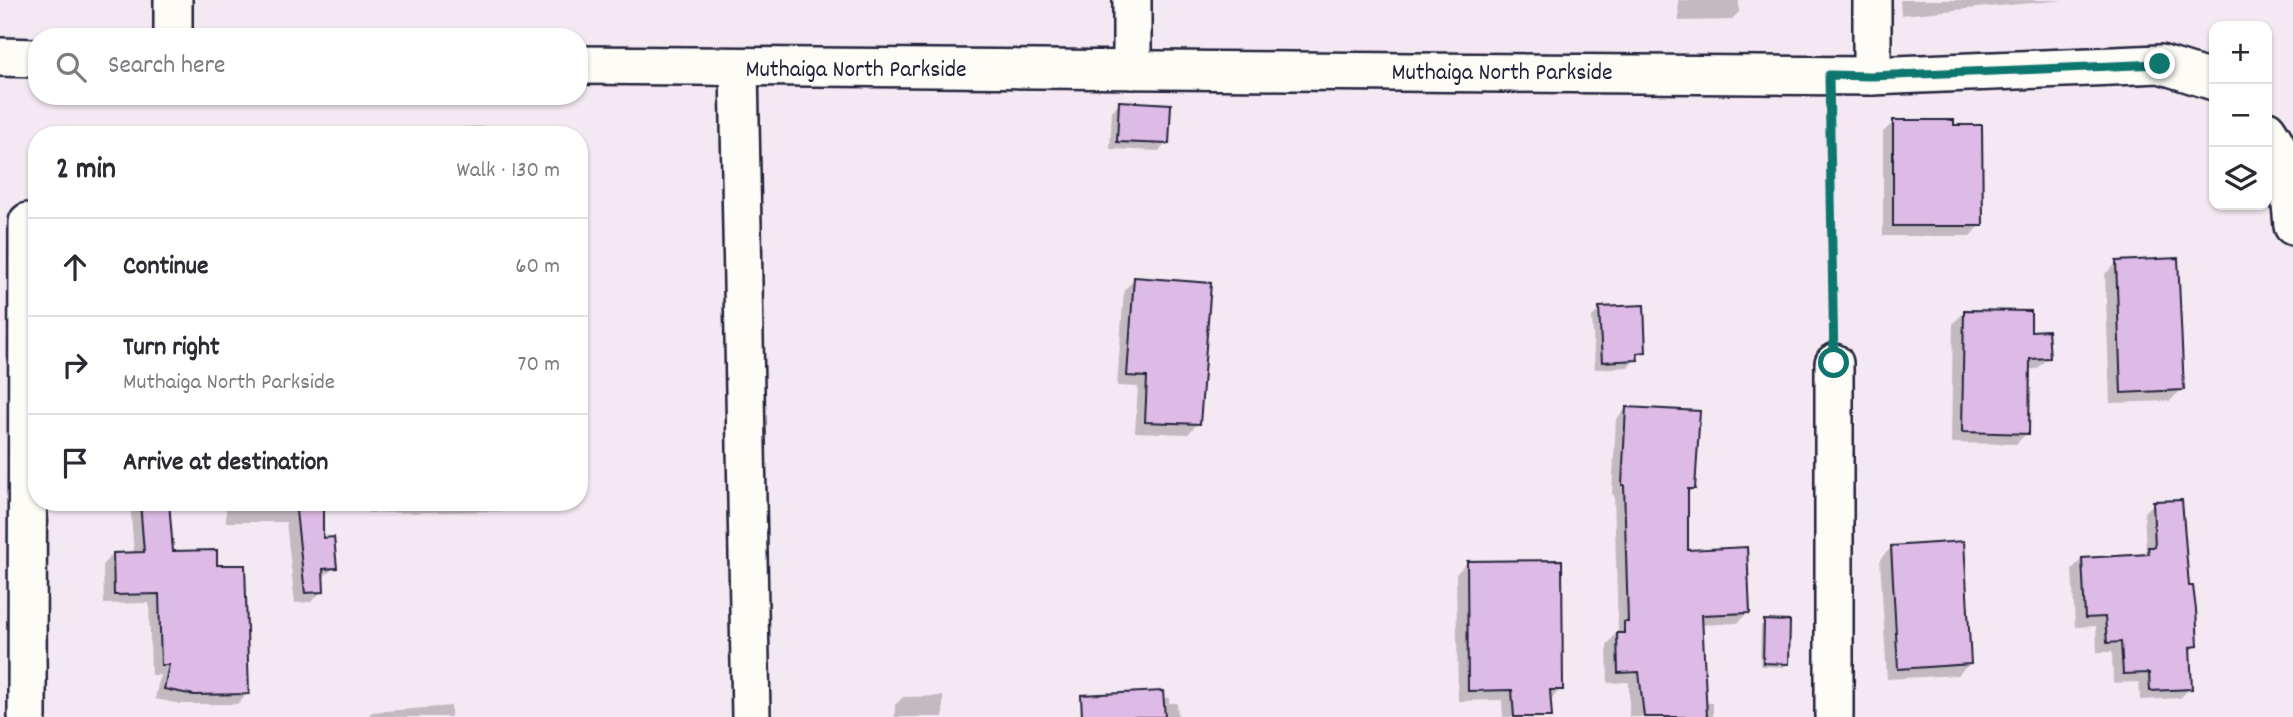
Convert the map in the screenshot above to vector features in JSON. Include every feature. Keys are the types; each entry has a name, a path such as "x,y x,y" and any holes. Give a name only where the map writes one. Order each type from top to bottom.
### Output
{"street":[{"path":"173,0 173,28"},
{"path":"1132,0 1132,70"},
{"path":"1871,76 1872,0"},
{"path":"0,57 28,58"},
{"name":"Muthaiga North Parkside","path":"588,65 1871,76 2160,64 2209,79"},
{"path":"738,67 751,717"},
{"path":"2272,136 2277,143 2289,178 2293,226"},
{"path":"27,717 28,222"},
{"path":"1834,363 1835,717"}],"path":[{"path":"1829,75 1834,363"}],"building":[{"path":"1119,101 1171,104 1169,144 1117,142"},
{"path":"1893,120 1954,120 1954,125 1982,125 1983,226 1893,226"},
{"path":"2178,258 2184,390 2121,393 2116,261"},
{"path":"1134,277 1211,283 1200,424 1145,422 1147,377 1127,376"},
{"path":"1644,305 1646,352 1637,353 1638,360 1602,362 1599,307"},
{"path":"1964,310 2031,311 2031,331 2048,330 2050,358 2030,359 2029,434 1962,432"},
{"path":"1626,407 1700,411 1695,489 1688,489 1688,550 1747,547 1750,613 1702,615 1707,717 1644,717 1639,672 1618,673 1617,633 1624,633 1624,622 1628,622 1622,485"},
{"path":"2182,500 2189,586 2193,586 2198,646 2190,647 2192,689 2150,691 2149,673 2123,674 2121,642 2107,643 2105,617 2085,618 2082,558 2149,554 2148,547 2155,547 2153,501"},
{"path":"141,511 170,511 173,551 217,550 217,565 245,565 249,694 194,695 164,689 169,665 161,665 159,594 114,595 113,553 144,552"},
{"path":"296,511 323,511 323,538 334,537 337,568 323,569 324,592 305,593"},
{"path":"1964,541 1971,664 1898,669 1891,546"},
{"path":"1562,560 1563,690 1550,690 1552,717 1514,717 1512,690 1468,691 1467,561"},
{"path":"1764,620 1790,621 1789,664 1763,663"},
{"path":"1163,691 1165,717 1082,717 1081,695"}],"route":[{"path":"1834,363 1829,75 1871,76 2160,64"}]}
